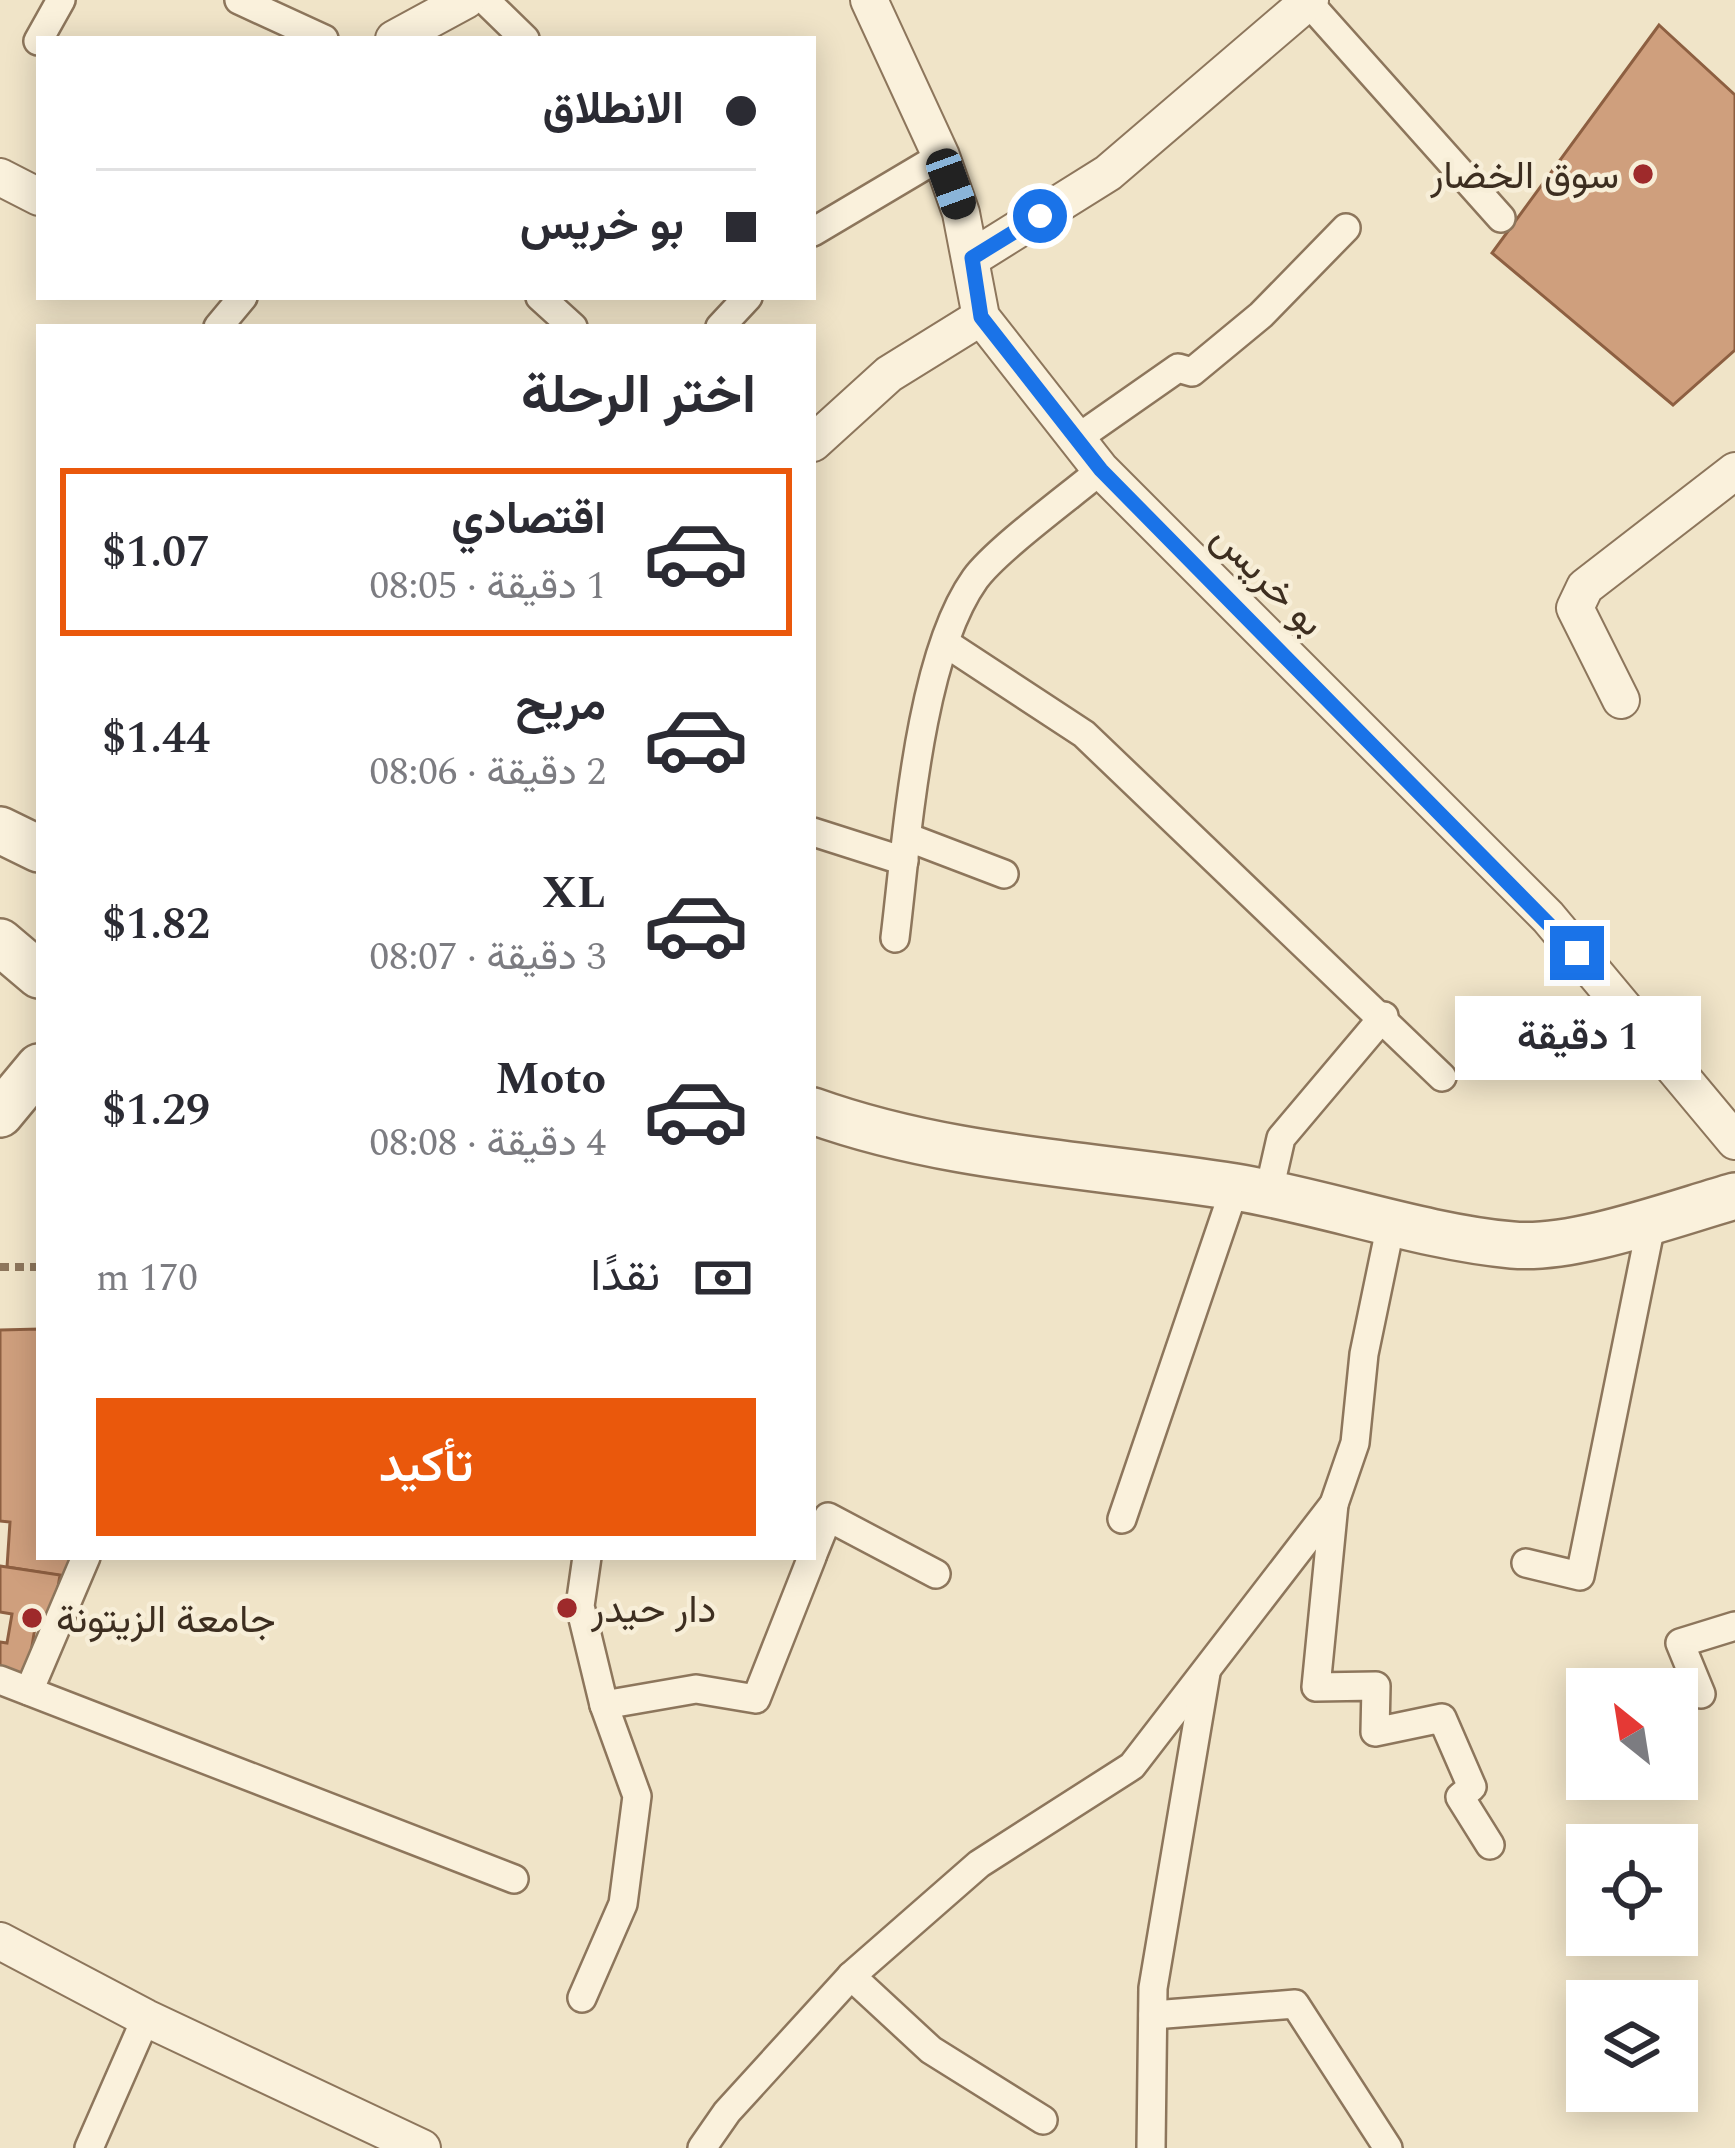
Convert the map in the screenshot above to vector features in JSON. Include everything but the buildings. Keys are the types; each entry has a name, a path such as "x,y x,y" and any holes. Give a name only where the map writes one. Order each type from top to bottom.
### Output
{"street":[{"path":"41,36 61,0"},
{"path":"238,0 317,36"},
{"path":"400,36 466,0"},
{"path":"484,0 522,36"},
{"name":"بو خريس","path":"869,0 940,156 972,258 981,317 1101,470 1548,917 1735,1141"},
{"path":"972,258 1108,173 1309,1 1501,218"},
{"path":"816,230 940,156"},
{"path":"0,177 36,195"},
{"path":"1075,440 1178,368 1192,372 1262,315 1346,228"},
{"path":"220,324 240,300"},
{"path":"543,300 570,324"},
{"path":"723,324 745,300"},
{"path":"816,440 889,374 981,317"},
{"path":"895,938 919,741 947,644 976,578 1101,470"},
{"path":"1621,700 1580,628 1575,608 1585,587 1735,471"},
{"path":"947,644 1084,734 1384,1016 1442,1077"},
{"path":"0,830 36,848"},
{"path":"816,833 1004,874"},
{"path":"0,942 36,972"},
{"path":"1122,1519 1252,1191 1281,1138 1384,1016"},
{"path":"0,1114 36,1071"},
{"path":"816,1112 906,1140 1055,1167 1252,1191 1514,1246 1652,1220 1735,1196"},
{"path":"1391,1219 1364,1354 1355,1443 1334,1504 1316,1688 1376,1686 1376,1732 1442,1718 1472,1787 1460,1797 1490,1845"},
{"path":"1526,1563 1580,1576 1652,1220"},
{"path":"702,2148 727,2112 851,1976 979,1864 1132,1766 1334,1504"},
{"path":"816,1548 828,1516 936,1574"},
{"path":"29,1691 85,1560"},
{"path":"582,1998 623,1904 637,1796 604,1705 580,1606 587,1560"},
{"path":"604,1705 696,1689 756,1700 811,1560"},
{"path":"1701,1694 1680,1643 1735,1626"},
{"path":"1151,2148 1153,2015 1164,1906 1206,1669"},
{"path":"0,1680 514,1879"},
{"path":"0,1941 146,2018 422,2148"},
{"path":"851,1976 931,2050 1043,2120"},
{"path":"1153,2015 1294,2004 1388,2148"},
{"path":"89,2148 146,2018"}],"path":[{"path":"0,1267 36,1267"}],"place":[{"name":"سوق الخضار","path":"1643,174"},
{"name":"دار حيدر","path":"567,1608"},
{"name":"جامعة الزيتونة","path":"32,1618"}],"route":[{"path":"1040,216 972,258 981,317 1101,470 1548,917 1577,953"}]}
